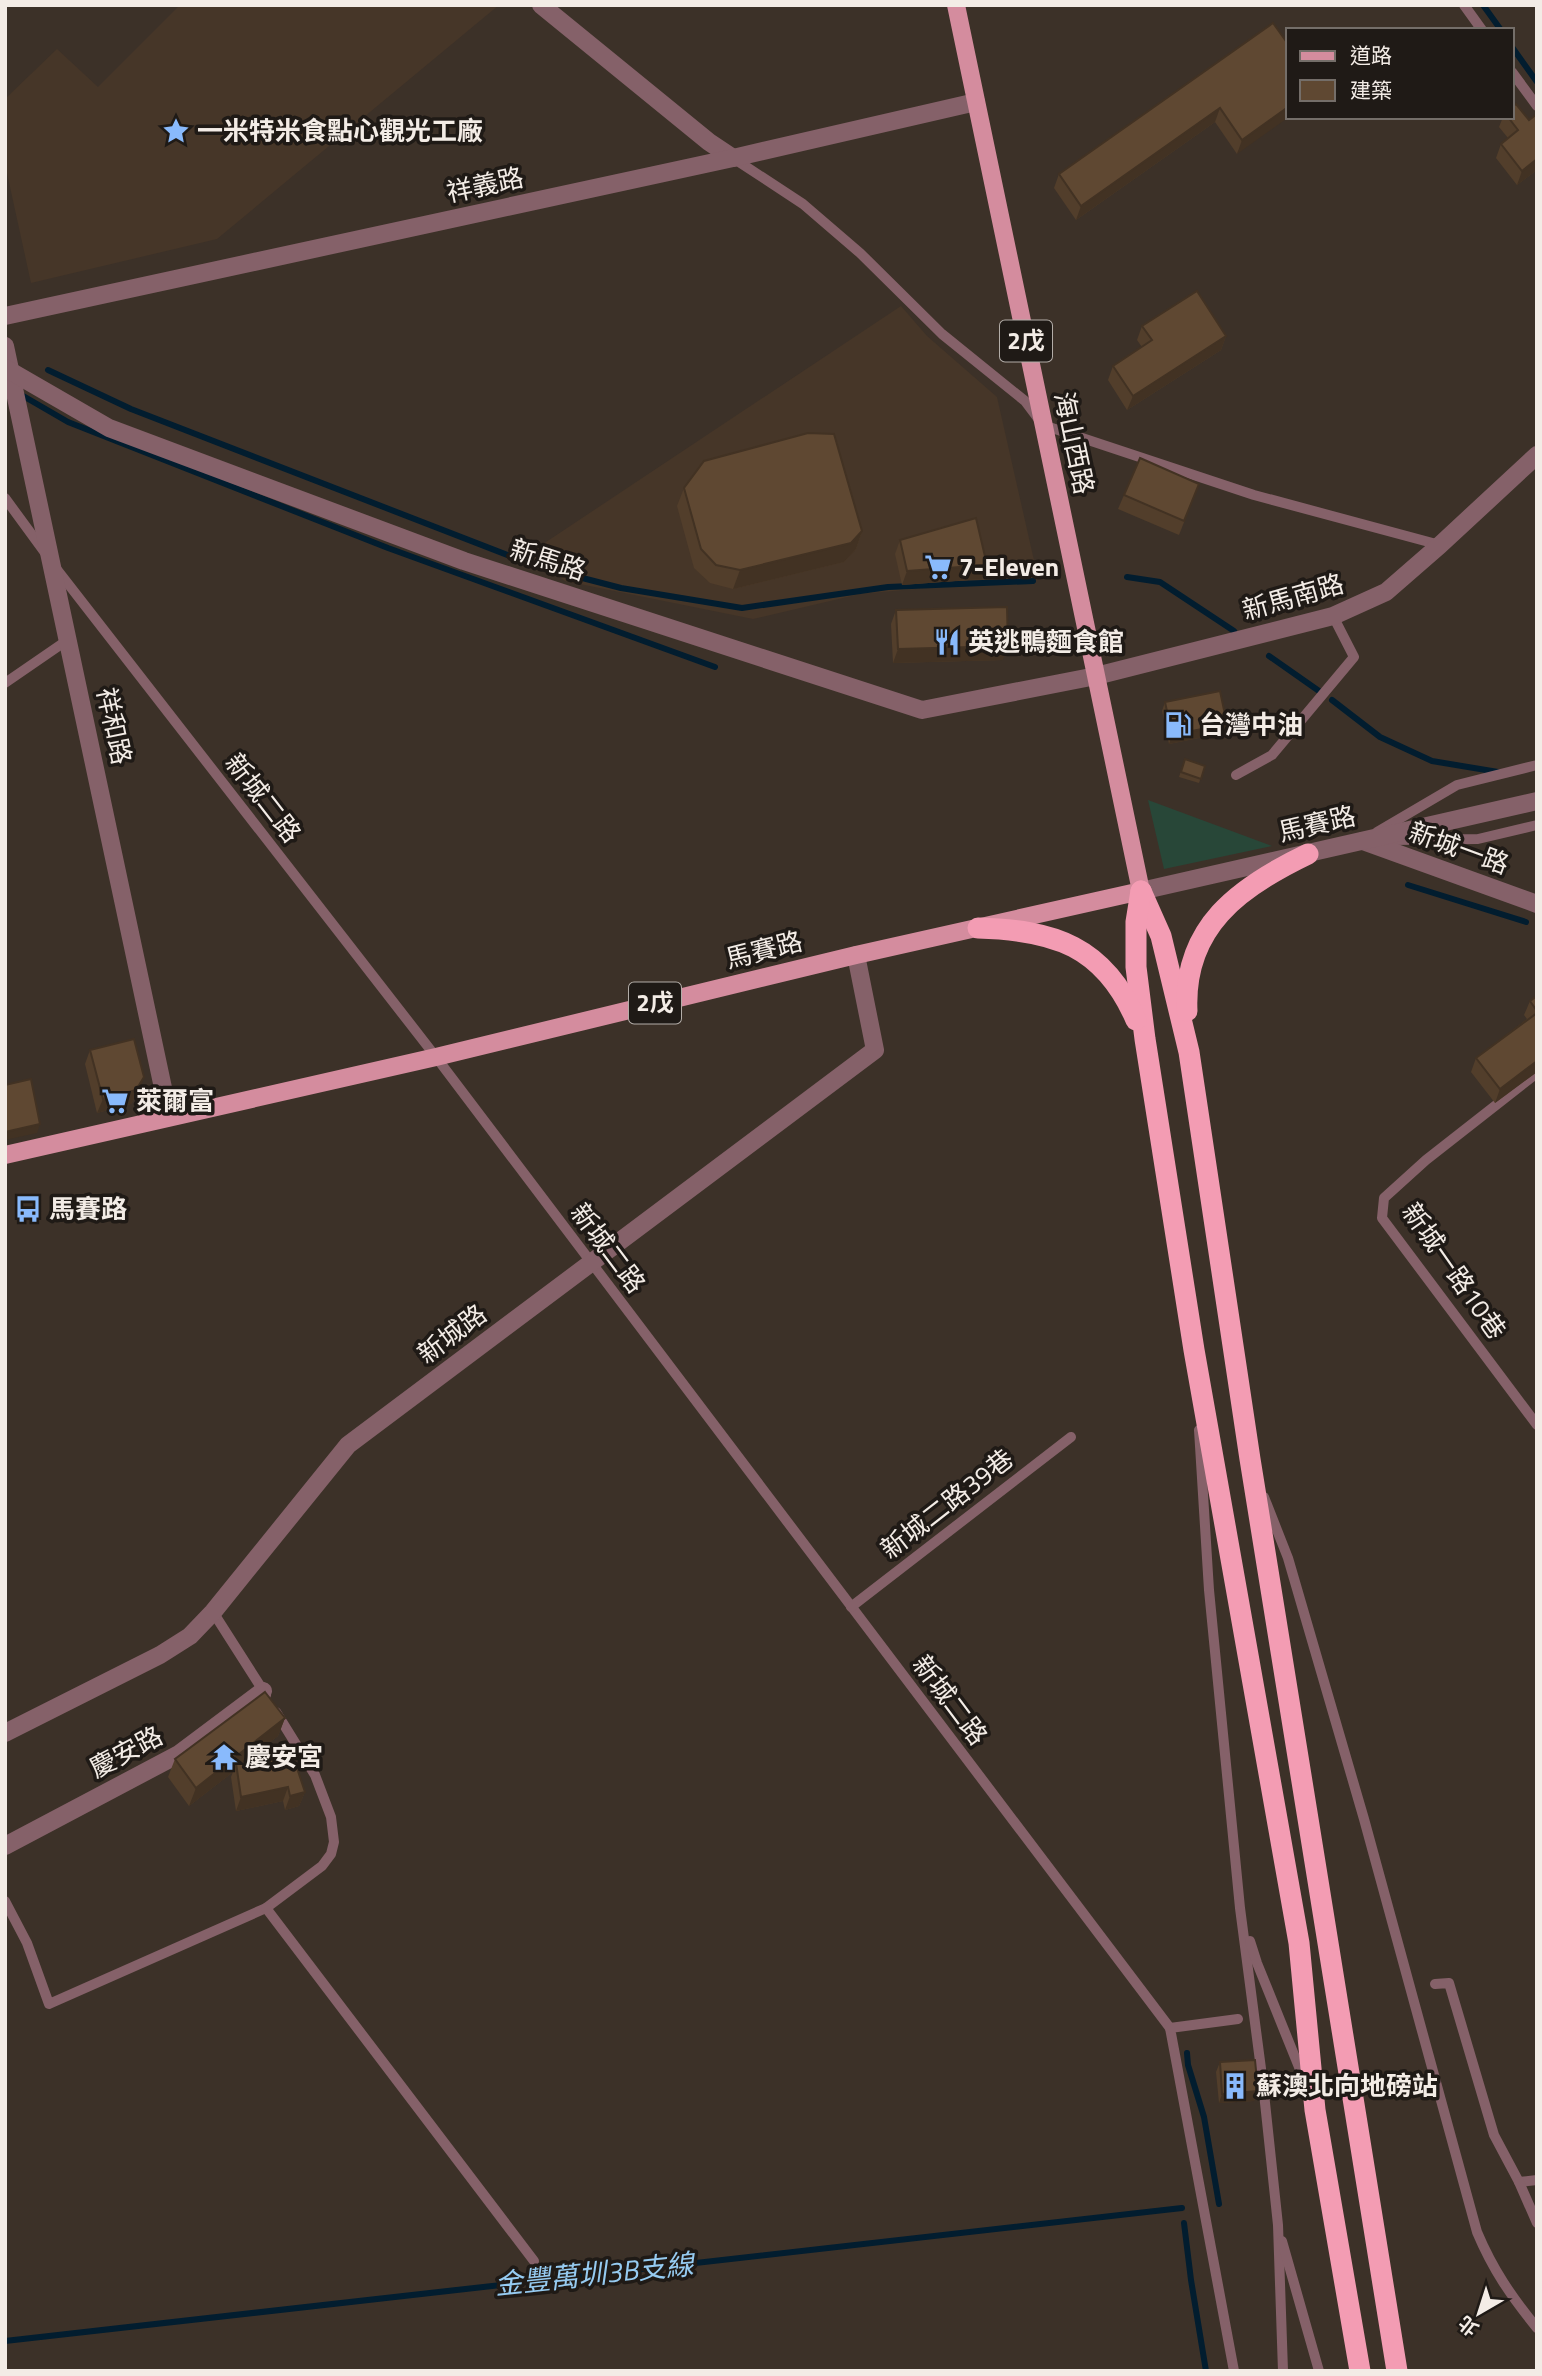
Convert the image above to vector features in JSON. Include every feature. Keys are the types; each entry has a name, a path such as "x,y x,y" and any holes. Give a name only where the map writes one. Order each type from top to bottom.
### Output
{"highway":[{"path":"1189,1052 1186,1000 1191,967 1196,949 1208,928 1244,890 1268,873 1308,854"},
{"path":"1141,891 1136,922 1136,967 1145,1039 1194,1350 1298,1944 1315,2110 1360,2371"},
{"path":"1141,891 1164,945 1189,1052 1250,1459 1397,2371"},
{"path":"978,928 1019,929 1046,935 1076,948 1099,963 1113,977 1126,997 1145,1039"}],"main road":[{"name":"海山西路","path":"956,5 1141,891"},
{"name":"馬賽路","path":"5,1155 436,1057 856,955 1141,891"}],"street":[{"path":"541,5 709,142 733,158"},
{"name":"祥義路","path":"5,316 733,158 976,102"},
{"name":"祥和路","path":"5,346 169,1116"},
{"name":"新馬路","path":"8,370 109,428 464,561 922,710 1096,676"},
{"name":"新馬南路","path":"1096,676 1333,616 1386,592 1537,454"},
{"name":"馬賽路","path":"1141,891 1537,801"},
{"name":"新城一路","path":"1363,841 1537,904"},
{"name":"新城路","path":"5,1733 160,1655 190,1636 213,1612 348,1446 875,1050 856,955"},
{"name":"慶安路","path":"5,1846 179,1754 263,1691"}],"lane":[{"path":"1464,5 1481,28"},
{"path":"1514,75 1537,106"},
{"path":"733,158 803,204 860,253 942,334 1025,401 1043,425 1116,447 1254,495 1440,545"},
{"name":"新城二路","path":"5,498 53,564 436,1057 1170,2028"},
{"path":"1236,775 1272,755 1354,657 1333,616"},
{"path":"5,683 69,639"},
{"path":"1363,841 1457,785 1537,765"},
{"path":"1363,841 1478,839 1537,825"},
{"name":"新城一路10巷","path":"1537,1073 1426,1160 1384,1198 1382,1218 1537,1425"},
{"path":"1194,1350 1209,1590 1240,1908 1278,2225 1283,2371"},
{"name":"新城二路39巷","path":"851,1608 1071,1437"},
{"path":"1250,1459 1287,1558 1364,1819 1476,2232 1506,2290 1537,2328"},
{"path":"5,1901 27,1943 49,2004 266,1908 322,1866 331,1854 334,1842 331,1817 315,1775 213,1612"},
{"path":"266,1908 534,2261"},
{"path":"1240,1908 1256,1963 1293,2049 1315,2110"},
{"path":"1435,1984 1449,1983 1494,2135 1537,2223"},
{"path":"1234,2371 1170,2028 1238,2019"},
{"path":"1519,2182 1537,2180"},
{"path":"1278,2225 1319,2371"}],"shaded area":[{"name":"一米特米食點心觀光工廠","path":"180,5 499,5 217,239 31,283 5,164 5,99 57,49 98,87"},
{"path":"901,306 927,336 997,397 1038,578 860,594 753,619 565,581 528,554"}],"green space":[{"path":"1148,800 1272,846 1164,869"}],"building":[{"path":"1273,23 1286,41 1286,108 1242,140 1220,108 1081,206 1059,174"},
{"path":"1516,104 1529,120 1537,114 1537,159 1522,171 1501,144 1518,130 1510,119 1514,119"},
{"path":"1197,291 1226,336 1133,396 1113,366 1152,340 1142,326"},
{"path":"808,433 834,434 862,531 851,543 740,570 716,565 701,549 684,488 704,461"},
{"name":"7-Eleven","path":"1140,458 1199,484 1184,521 1124,495"},
{"name":"7-Eleven","path":"976,518 987,565 907,571 900,540"},
{"name":"英逃鴨麵食館","path":"1007,607 1008,646 898,649 896,610"},
{"path":"1220,691 1227,724 1172,735 1165,702"},
{"path":"1185,759 1205,766 1201,779 1181,772"},
{"path":"1537,996 1537,1011 1530,1001"},
{"path":"1537,1013 1537,1061 1500,1089 1476,1058"},
{"path":"134,1039 144,1077 136,1090 103,1099 90,1050"},
{"path":"31,1079 40,1124 5,1132 5,1085"},
{"path":"265,1692 285,1718 196,1788 175,1759"},
{"path":"291,1750 305,1792 290,1796 288,1787 241,1797 236,1763"},
{"name":"蘇澳北向地磅站","path":"1255,2060 1258,2091 1222,2094 1220,2062"}],"waterway":[{"path":"1483,5 1500,28"},
{"path":"1514,50 1537,82"},
{"path":"48,370 131,409 528,563"},
{"path":"18,393 68,422 388,548 715,667"},
{"path":"567,574 621,588 742,608 888,587 1033,581"},
{"path":"1127,577 1160,582 1234,631"},
{"path":"1269,656 1319,691"},
{"path":"1332,700 1380,737 1432,761 1498,772"},
{"path":"1408,885 1526,922"},
{"path":"1187,2053 1188,2065 1204,2117 1219,2204"},
{"name":"金豐萬圳3B支線","path":"5,2341 1182,2208"},
{"path":"1184,2223 1206,2371"}],"place":[{"name":"一米特米食點心觀光工廠","path":"176,131"},
{"name":"7-Eleven","path":"938,567"},
{"name":"英逃鴨麵食館","path":"947,642"},
{"name":"台灣中油","path":"1178,725"},
{"name":"萊爾富","path":"115,1101"},
{"name":"馬賽路","path":"28,1209"},
{"name":"慶安宮","path":"224,1757"},
{"name":"蘇澳北向地磅站","path":"1235,2086"}]}
